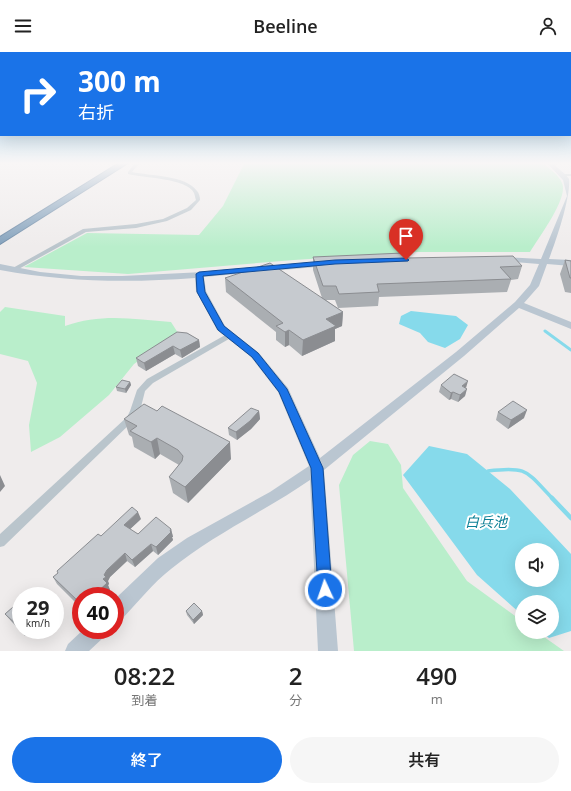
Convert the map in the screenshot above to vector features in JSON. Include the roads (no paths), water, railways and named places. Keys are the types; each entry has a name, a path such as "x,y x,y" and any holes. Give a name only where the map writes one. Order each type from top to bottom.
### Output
{"highway":[{"path":"0,234 71,191"},
{"path":"0,241 80,191"}],"street":[{"path":"13,270 85,230 136,226 165,220 189,209 198,200 198,195 196,191"},
{"path":"124,603 164,564 193,543 275,496 317,468 460,354 518,304 534,286 546,261 570,196 570,191"},
{"path":"492,259 571,263"},
{"path":"0,267 45,275 89,279 129,279 335,262"},
{"path":"199,274 201,292 221,328 255,355 284,391 317,468 328,651"},
{"path":"518,304 571,326"},
{"path":"0,542 130,419 135,411 141,390 150,381 230,336"},
{"path":"75,651 88,639"}],"water":[{"path":"411,311 456,316 468,325 460,339 445,348 428,342 420,333 399,324 401,316"},
{"name":"白兵池","path":"429,446 467,454 510,489 571,554 571,631 559,635 559,595 515,595 515,609 477,575 403,475"}],"waterway":[{"path":"545,331 571,350"},
{"path":"488,471 511,469 519,470 537,482 553,499"},
{"path":"552,498 571,518"}]}
